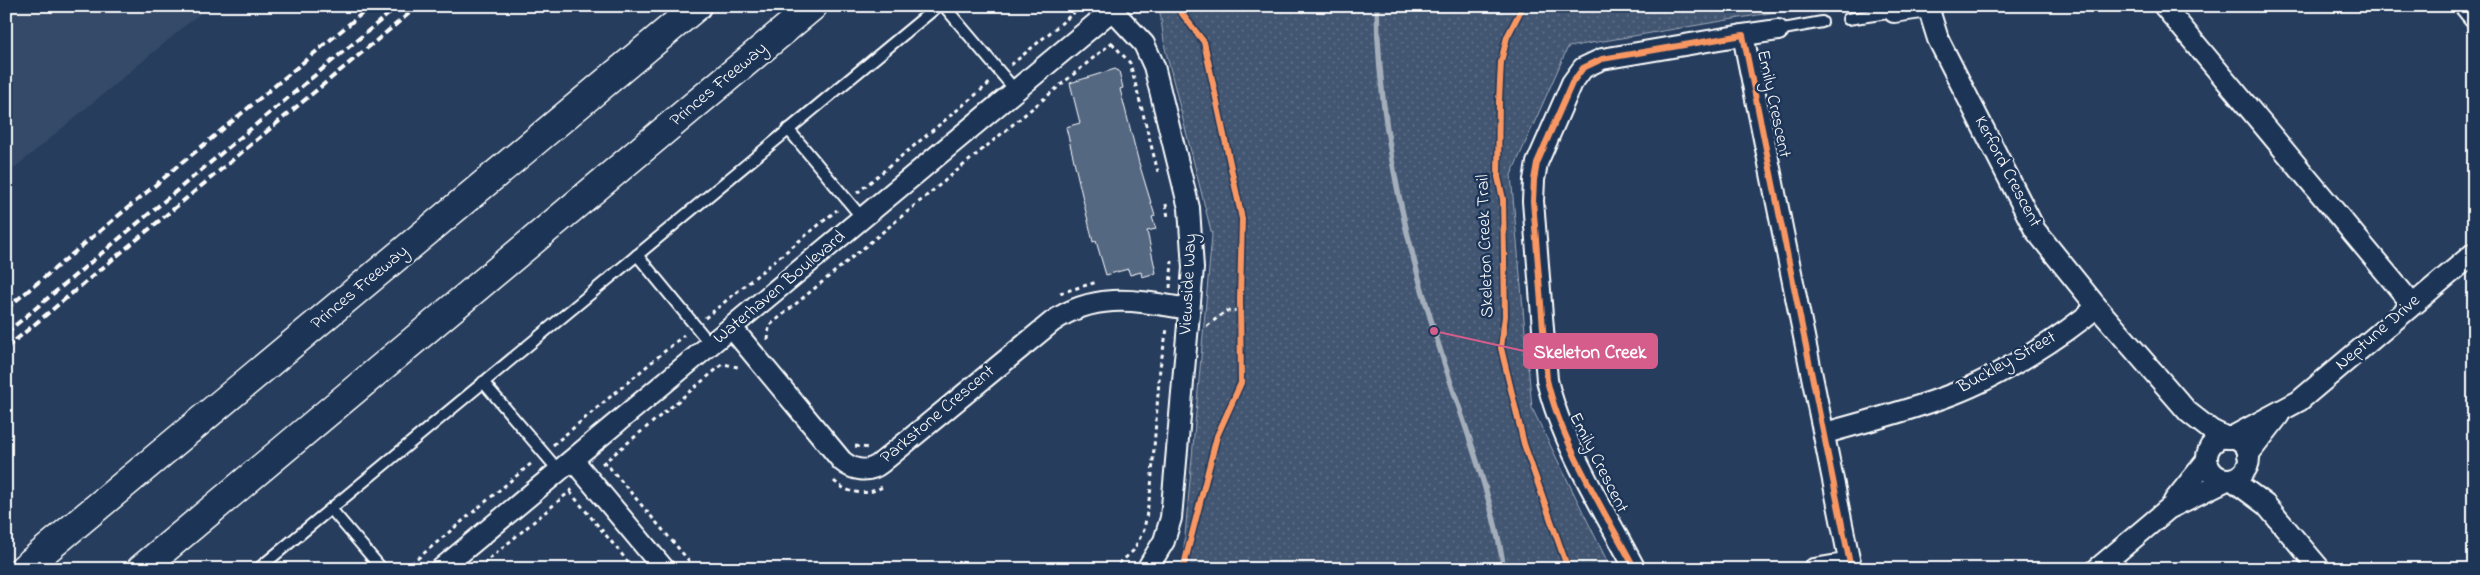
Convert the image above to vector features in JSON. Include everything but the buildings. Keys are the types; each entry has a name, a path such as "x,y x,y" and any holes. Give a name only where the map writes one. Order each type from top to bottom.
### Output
{"highway":[{"name":"Princes Freeway","path":"23,569 696,6"},
{"name":"Princes Freeway","path":"141,569 813,6"}],"street":[{"path":"2164,6 2412,304"},
{"path":"2465,6 2474,17"},
{"name":"Kerford Crescent","path":"1894,12 1930,7 1938,39 2035,230 2188,412 2211,430 2228,438"},
{"name":"Viewside Way","path":"1115,8 1128,27 1144,44 1154,66 1186,192 1193,251 1171,518 1164,541 1147,569"},
{"name":"Waterhaven Boulevard","path":"441,569 1115,8"},
{"name":"Emily Crescent","path":"1635,569 1561,426 1547,380 1533,201 1537,163 1572,83 1583,68 1602,59 1778,30"},
{"name":"Emily Crescent","path":"1743,35 1851,566"},
{"name":"Neptune Drive","path":"2228,438 2282,412 2300,401 2474,252"},
{"name":"Parkstone Crescent","path":"732,328 842,461 853,468 867,470 881,463 1052,322 1073,308 1105,300 1189,309"},
{"name":"Buckley Street","path":"1825,432 1912,408 1981,382 2078,323 2097,306"},
{"name":"Kerford Crescent","path":"2188,412 2198,441 2207,458"},
{"name":"Neptune Drive","path":"2248,457 2282,412"},
{"path":"2168,509 2207,458 2213,444 2228,438 2242,443 2266,504"},
{"path":"2097,569 2168,509 2214,484 2243,472 2248,457"},
{"path":"2207,458 2213,473 2219,477 2230,479 2266,504 2320,569"},
{"path":"566,466 588,477 664,569"},
{"path":"1814,569 1851,566"}],"lane":[{"path":"258,569 938,6"},
{"path":"944,6 1016,92"},
{"name":"Kerford Crescent","path":"1848,20 1894,12"},
{"name":"Emily Crescent","path":"1778,30 1822,22"},
{"path":"788,129 863,219"},
{"path":"637,255 712,345"},
{"path":"483,382 544,452 566,466"},
{"path":"331,509 382,569"}],"path":[{"path":"405,569 1082,6"},
{"path":"477,569 723,364 737,365 741,370 756,358 772,344 768,339 769,326 1112,43 1128,27"},
{"path":"1058,294 1084,284 1104,281"},
{"path":"1161,285 1170,286"},
{"path":"1240,304 1240,319"},
{"path":"849,439 855,446 869,448 877,441"},
{"path":"605,462 696,569"},
{"path":"570,492 634,569"},
{"path":"1113,569 1118,566"}],"shaded area":[{"path":"6,6 209,6 6,175"},
{"path":"1159,6 1811,6 1568,47 1511,175 1532,408 1611,569 1182,569 1212,235 1165,48"}],"waterway":[{"path":"1377,6 1382,89 1387,130 1402,212 1423,293 1483,479 1504,569"}],"railway":[{"path":"6,309 371,6"},
{"path":"6,333 398,6"},
{"path":"6,348 418,6"}],"cycle path":[{"path":"1176,6 1204,42 1242,219 1240,298 1241,383 1217,436 1183,569"},
{"name":"Skeleton Creek Trail","path":"1523,6 1507,37 1501,62 1498,177 1503,199 1505,316 1501,348 1524,444 1568,569"},
{"path":"1635,569 1573,453 1547,380 1533,201 1537,163 1572,83 1583,68 1602,59 1743,35 1851,569"}],"place":[{"name":"Skeleton Creek","path":"1434,331"}]}
